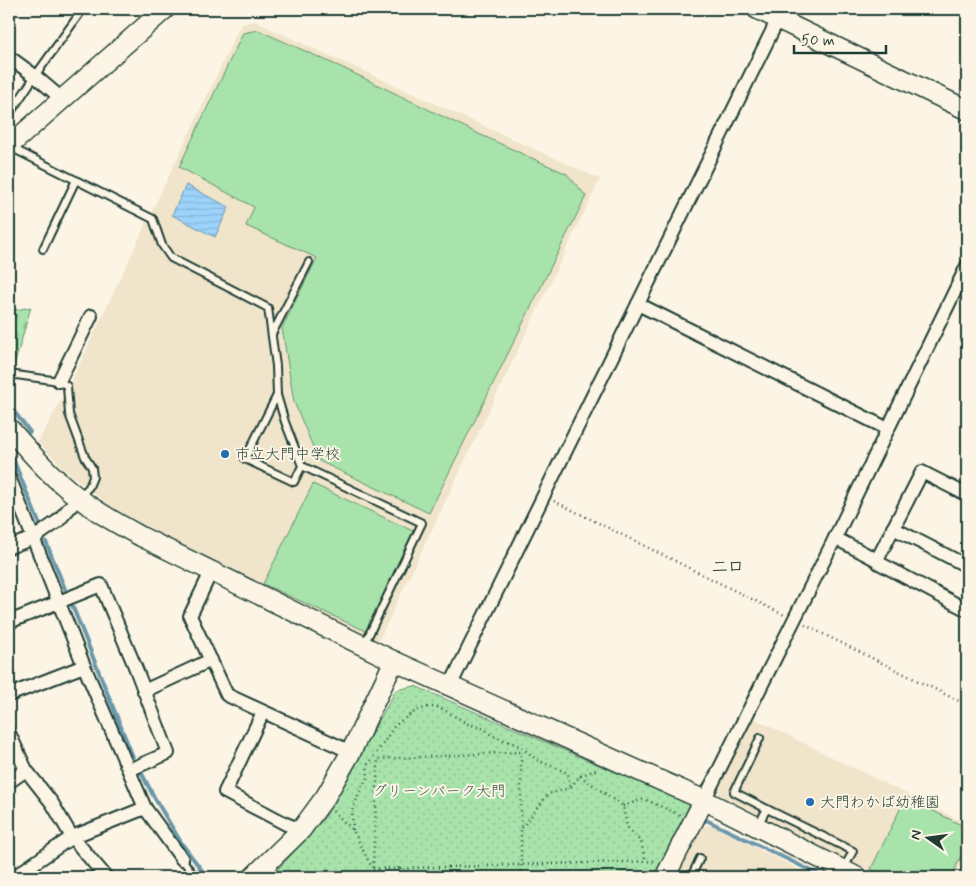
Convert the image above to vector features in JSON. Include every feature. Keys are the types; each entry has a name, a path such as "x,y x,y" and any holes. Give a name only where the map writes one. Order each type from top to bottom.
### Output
{"street":[{"path":"9,146 165,9"},
{"path":"757,9 781,14 967,110"},
{"path":"450,686 781,14"},
{"path":"9,56 62,99"},
{"path":"669,869 835,538 967,266"},
{"path":"638,304 888,429"},
{"path":"59,381 91,316"},
{"path":"9,428 39,462 62,484 108,519 211,572 394,661 704,800 850,874"},
{"path":"877,560 922,472 967,495"},
{"path":"9,477 84,666 145,808 182,859"},
{"path":"9,547 34,538 58,521 78,498"},
{"path":"893,528 967,566"},
{"path":"835,538 967,610"},
{"path":"211,572 190,616 227,694 351,752"},
{"path":"9,622 101,586 168,753 129,770"},
{"path":"144,691 211,660"},
{"path":"253,877 301,830 322,801 351,752 394,661"},
{"path":"9,695 84,666"},
{"path":"263,712 225,792 301,830"},
{"path":"9,733 26,770 52,803 72,837 106,877"},
{"path":"9,782 26,770"},
{"path":"14,877 72,837 145,808"}],"lane":[{"path":"9,114 83,9"},
{"path":"9,146 152,219 162,245 171,258 268,308 276,366 277,395 302,466 422,523 363,646"},
{"path":"43,249 76,180"},
{"path":"272,335 309,262"},
{"path":"9,374 59,381 67,386 69,414 85,457 92,468 93,477 89,486 78,498"},
{"path":"277,395 245,458 294,482 302,466"},
{"path":"760,738 734,792 853,850 850,874"},
{"path":"757,827 767,808"},
{"path":"691,877 700,858"},
{"path":"182,859 195,877"}],"path":[{"path":"543,496 967,705"},
{"path":"353,830 352,811 362,786 368,779 368,765 392,729 406,717 426,708 439,707 468,724 484,729 491,735 520,746 537,760 568,773 570,788"},
{"path":"370,877 373,869 378,759 521,752 521,877"},
{"path":"521,829 548,794 570,788 580,776 617,761"},
{"path":"580,776 623,806 627,827 640,842 646,862"},
{"path":"623,806 644,799 693,821"},
{"path":"322,801 353,830 373,869"},
{"path":"373,869 646,862 669,869"},
{"path":"400,868 400,877"}],"shaded area":[{"path":"254,21 600,179 378,642 252,583 213,560 166,537 107,504 66,471 38,442 71,382 241,24"},
{"path":"751,717 967,824 967,848 954,877 883,877 714,793"},
{"path":"711,825 814,877 677,877 704,826"}],"green space":[{"path":"258,30 567,174 586,196 429,513 319,461 294,402 282,328 317,258 246,226 254,207 179,167 243,33"},
{"path":"31,307 12,373 9,372 9,312"},
{"path":"313,484 415,532 366,631 263,584"},
{"name":"グリーンパーク大門","path":"415,686 692,805 655,877 271,877 325,817 396,690"},
{"path":"906,797 967,828 967,842 952,877 888,877 871,869"}],"water":[{"path":"186,185 229,207 215,237 172,215"}],"waterway":[{"path":"9,405 30,432"},
{"path":"9,449 39,523"},
{"path":"46,542 65,589"},
{"path":"72,605 133,757"},
{"path":"141,772 182,844 207,877"},
{"path":"700,825 706,820 824,877"}],"place":[{"name":"市立大門中学校","path":"225,454"},
{"name":"大門わかば幼稚園","path":"810,802"}],"district":[{"name":"二口","path":"728,566"}]}
